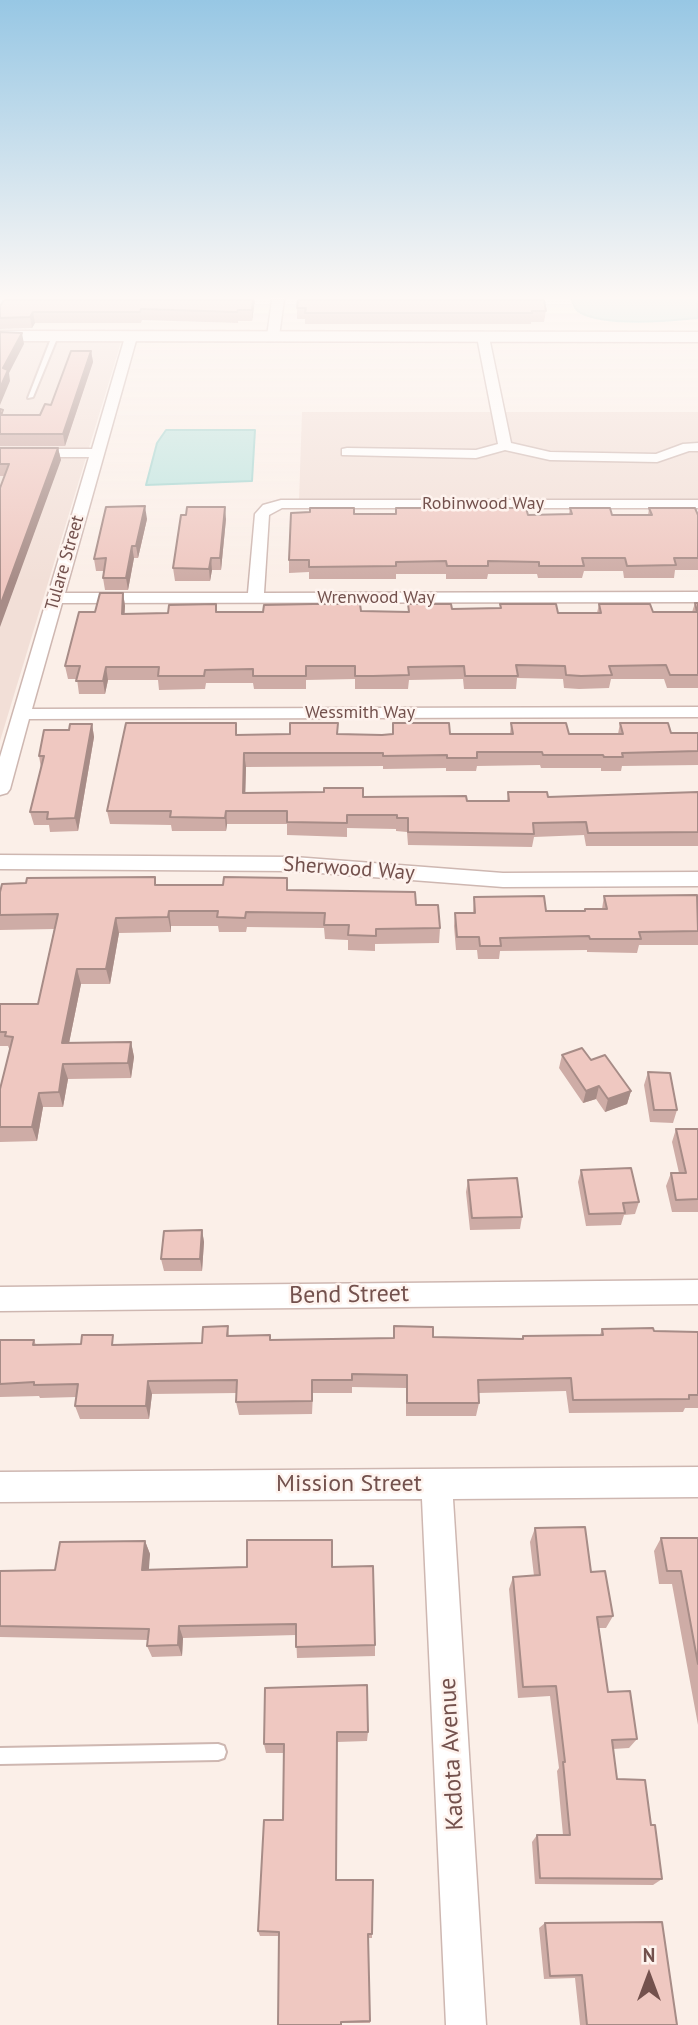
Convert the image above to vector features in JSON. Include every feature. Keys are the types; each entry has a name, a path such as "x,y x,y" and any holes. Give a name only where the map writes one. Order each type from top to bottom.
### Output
{"street":[{"name":"Tulare Street","path":"1,784 114,394"},
{"path":"495,394 505,446"},
{"path":"347,452 476,454 505,446 550,456 657,458 688,447 698,447"},
{"path":"0,453 97,453"},
{"name":"Robinwood Way","path":"256,598 262,514 268,508 281,504 698,504"},
{"name":"Wrenwood Way","path":"55,598 698,597"},
{"name":"Wessmith Way","path":"21,715 698,712"},
{"name":"Sherwood Way","path":"0,862 294,864 503,880 698,879"},
{"name":"Bend Street","path":"0,1299 698,1292"},
{"name":"Mission Street","path":"0,1487 698,1482"},
{"name":"Kadota Avenue","path":"437,1484 466,2025"}],"lane":[{"path":"0,1756 218,1752"}],"shaded area":[{"path":"0,394 105,394 0,741"},
{"path":"302,412 698,412 698,499 299,500"}],"water":[{"path":"166,430 255,430 252,481 146,485 157,443"}],"building":[{"path":"55,394 76,394 63,434 0,434 0,409 3,410 1,415 40,415 45,404 51,405"},
{"path":"0,448 58,448 0,606 0,488 9,464 0,464"},
{"path":"145,506 136,546 132,546 126,578 103,578 106,558 94,559 106,507"},
{"path":"187,507 225,507 220,558 211,558 209,569 173,568 181,515 186,515"},
{"path":"310,508 354,508 354,514 396,514 396,508 526,508 528,515 572,514 570,508 610,508 612,515 652,515 649,508 695,508 698,515 698,558 674,558 676,565 627,566 625,558 582,558 584,566 539,566 539,562 488,561 488,566 447,566 446,561 396,562 396,566 309,567 309,560 289,560 291,513 310,512"},
{"path":"100,593 123,593 122,614 168,613 169,605 216,604 216,612 263,612 264,605 360,604 361,611 409,612 408,604 451,604 452,609 501,608 500,604 556,604 558,613 601,613 599,604 650,604 653,612 697,612 695,603 698,603 698,675 670,675 666,665 609,666 612,675 581,676 566,675 565,666 516,665 518,676 465,676 464,666 408,667 409,675 373,676 355,676 355,666 306,666 306,676 253,676 253,669 205,670 204,676 158,676 159,667 106,667 103,681 76,681 80,666 65,666 79,612 95,612"},
{"path":"126,723 236,723 236,735 290,734 290,723 338,723 337,734 382,735 393,734 393,723 449,723 450,734 513,734 511,723 566,723 569,734 623,734 620,723 668,723 671,733 698,733 698,751 622,753 623,757 543,755 542,752 477,752 477,758 447,758 447,755 383,756 383,753 244,753 243,793 324,792 324,788 363,788 363,797 466,796 467,801 509,801 508,792 547,792 548,797 698,792 698,832 588,833 586,822 533,823 534,834 408,832 408,818 397,818 397,815 347,815 347,823 287,822 287,811 226,811 225,818 170,817 171,811 107,811"},
{"path":"70,724 92,724 75,818 47,819 48,812 30,812 44,756 39,756 44,730 69,730"},
{"path":"155,877 155,885 223,885 224,877 287,878 287,890 415,892 416,905 438,905 440,928 376,929 376,936 348,935 349,925 324,925 325,913 246,912 245,918 217,917 218,911 169,911 168,917 116,918 106,969 77,969 62,1043 131,1042 128,1063 63,1064 59,1092 39,1093 32,1127 0,1127 0,1089 13,1037 5,1036 6,1032 0,1032 0,1004 38,1004 58,914 0,915 2,884 26,883 27,878"},
{"path":"697,895 698,931 639,932 641,939 590,939 589,936 500,938 501,946 480,946 479,937 457,937 455,913 475,913 474,897 544,896 546,911 585,911 607,909 604,896"},
{"path":"582,1048 591,1060 605,1055 631,1091 608,1099 599,1086 586,1091 562,1055"},
{"path":"648,1072 670,1073 677,1110 654,1110"},
{"path":"676,1129 698,1129 698,1199 676,1200 671,1173 686,1173"},
{"path":"631,1168 639,1202 623,1203 625,1213 589,1214 581,1170"},
{"path":"517,1178 522,1217 472,1218 468,1180"},
{"path":"202,1230 200,1259 161,1259 164,1231"},
{"path":"228,1326 227,1336 270,1335 270,1340 394,1338 394,1326 433,1327 433,1337 523,1339 523,1336 603,1335 602,1329 653,1328 654,1331 698,1332 698,1395 689,1395 689,1399 573,1400 571,1378 478,1380 479,1403 407,1403 407,1375 352,1374 352,1380 312,1380 312,1401 236,1402 237,1380 148,1381 146,1406 75,1406 78,1384 0,1384 0,1340 34,1340 33,1345 81,1344 82,1335 113,1335 112,1345 202,1343 203,1327"},
{"path":"585,1527 591,1572 605,1571 613,1616 597,1617 608,1692 630,1691 637,1739 612,1740 617,1779 645,1780 651,1825 655,1825 662,1879 540,1878 537,1835 570,1835 565,1762 556,1686 523,1687 513,1577 540,1575 535,1528"},
{"path":"661,1538 698,1538 698,1664 681,1571 667,1571"},
{"path":"247,1540 332,1540 332,1567 373,1566 375,1645 296,1647 296,1624 179,1626 178,1645 147,1646 149,1629 0,1626 0,1571 55,1570 60,1542 145,1541 142,1570 247,1567"},
{"path":"367,1685 368,1732 337,1732 336,1880 373,1880 372,1934 368,1934 370,2021 341,2022 341,2025 278,2025 279,1932 258,1931 264,1820 283,1820 284,1744 264,1744 265,1688"},
{"path":"662,1922 677,2025 587,2025 582,1975 550,1976 545,1923"}]}
